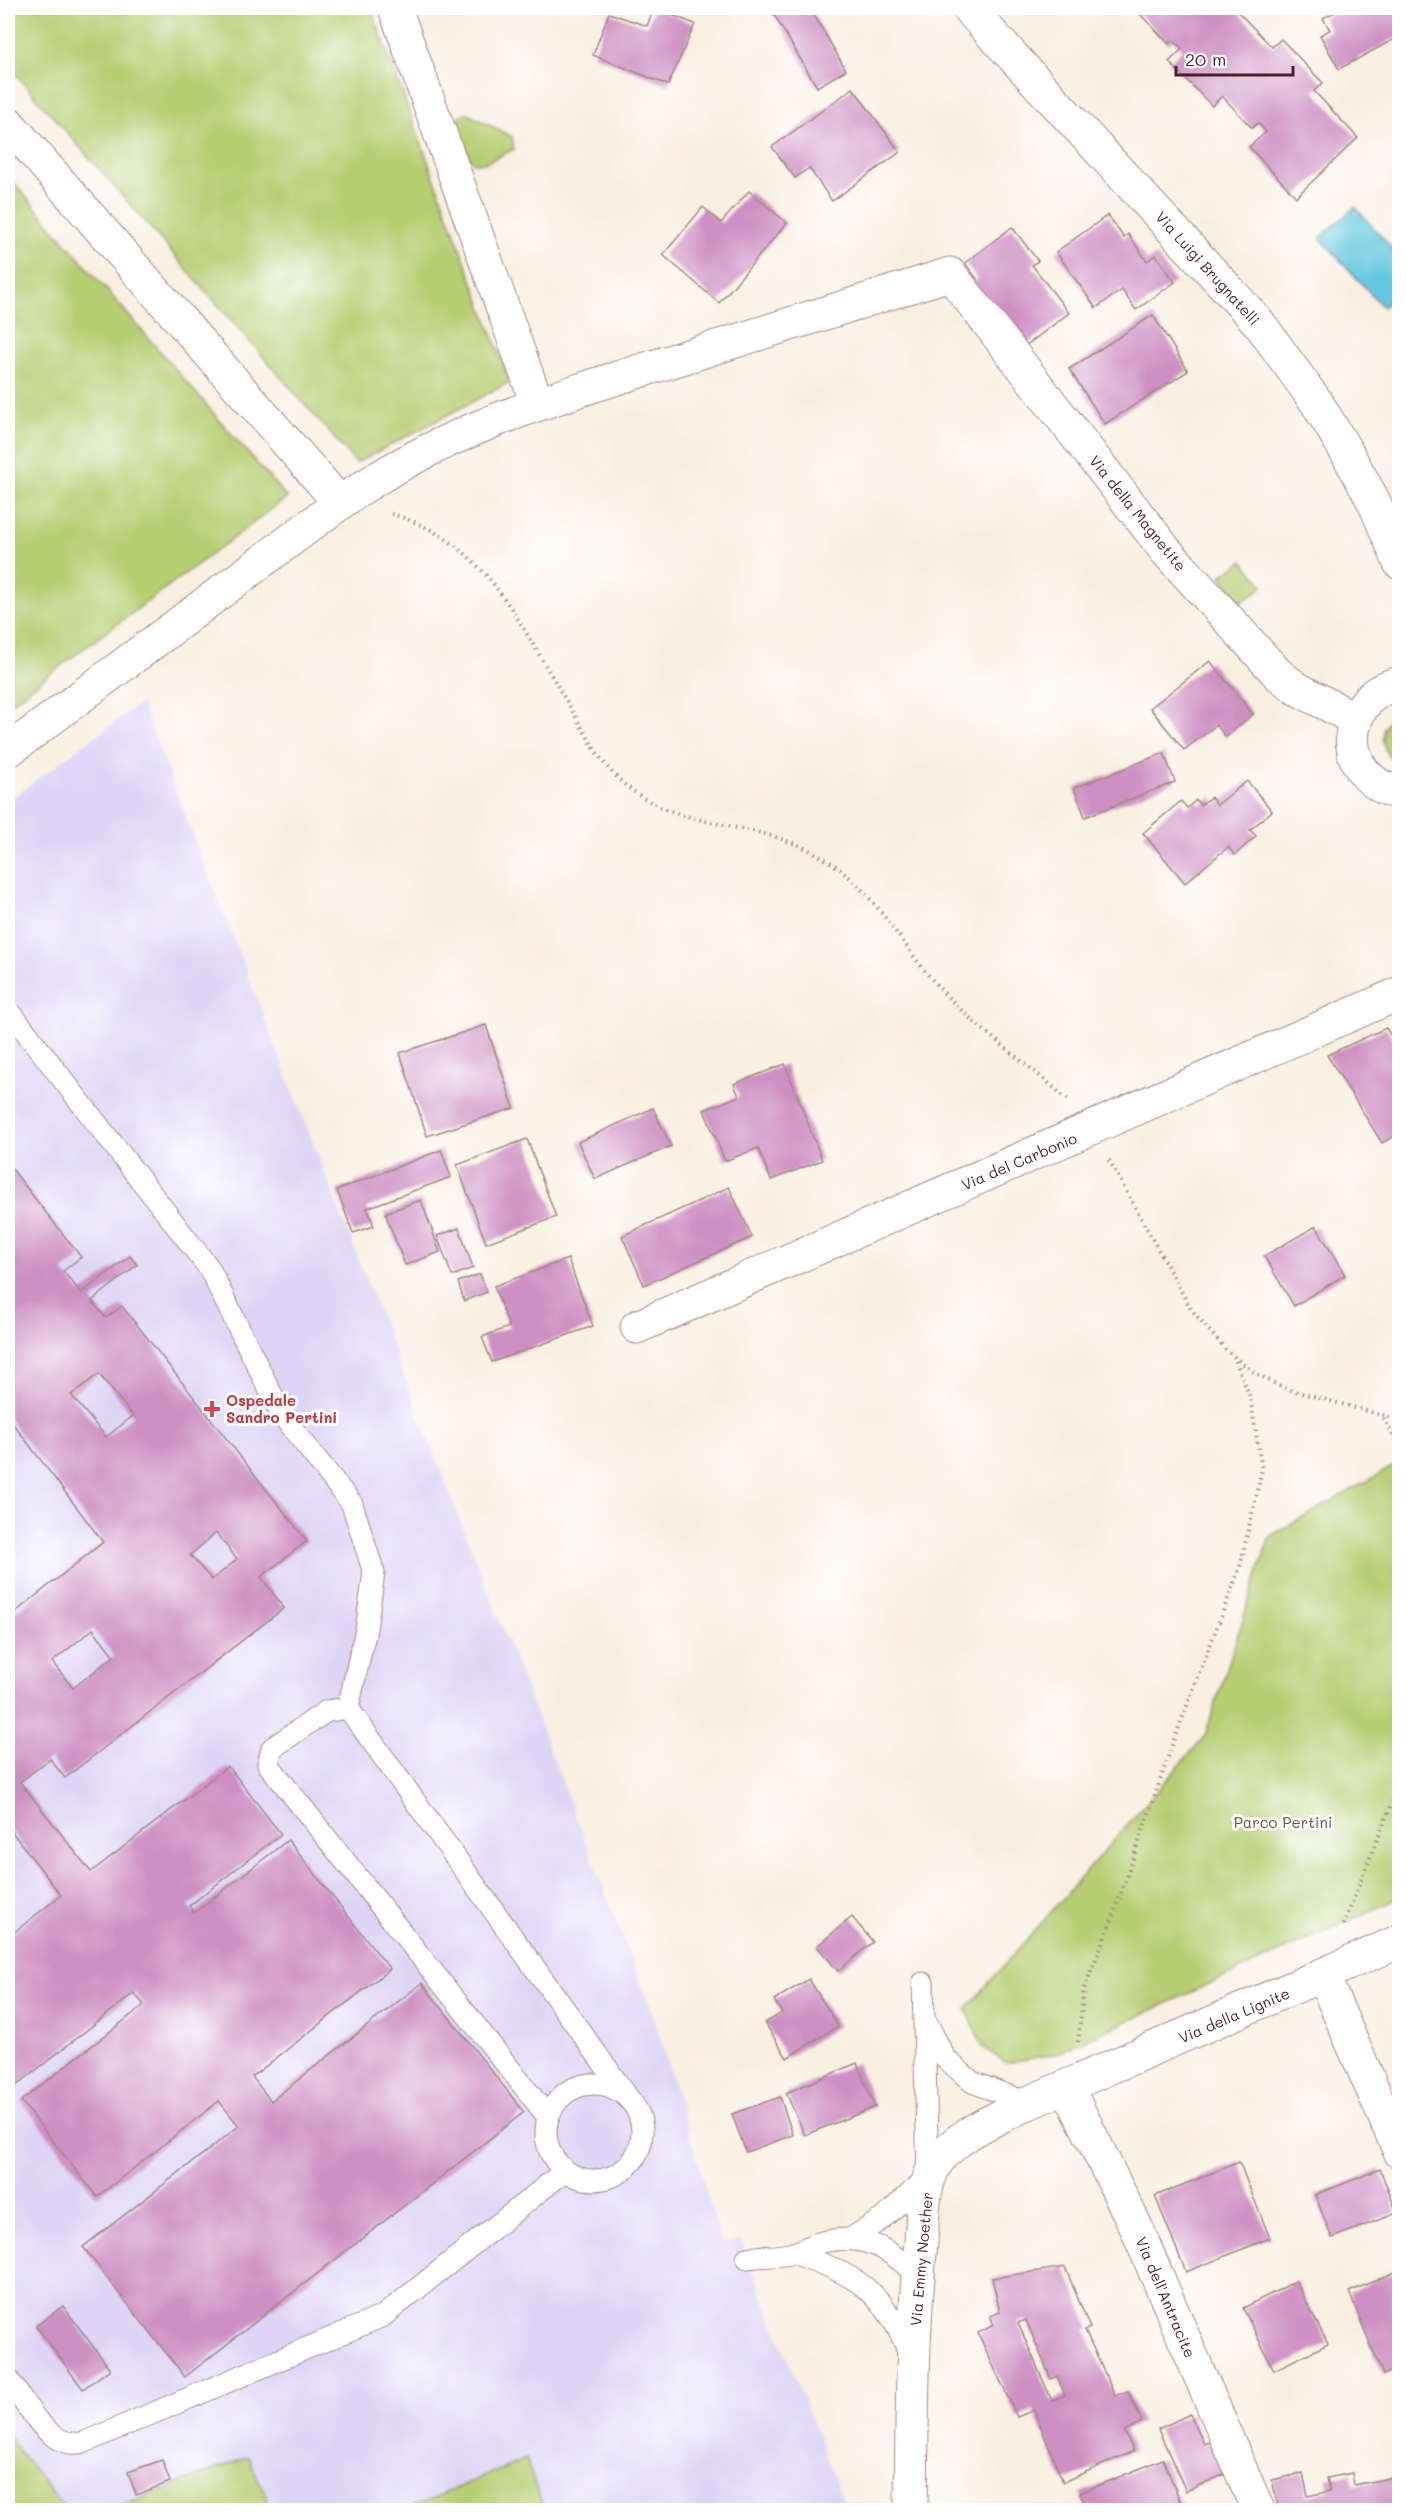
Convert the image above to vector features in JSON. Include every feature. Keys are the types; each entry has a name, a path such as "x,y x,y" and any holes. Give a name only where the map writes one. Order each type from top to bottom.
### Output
{"street":[{"path":"8,751 369,482 474,428 537,403 395,8"},
{"name":"Via Luigi Brugnatelli","path":"968,8 1259,323 1317,403 1346,451 1374,502 1400,563"},
{"path":"8,123 340,503"},
{"name":"Via della Magnetite","path":"537,403 950,274 1167,552 1262,657 1288,683 1355,719"},
{"path":"1400,683 1387,686 1373,694 1362,705 1355,719 1352,736 1357,763 1373,782 1400,793"},
{"name":"Via del Carbonio","path":"637,1327 1400,993"},
{"name":"Via della Lignite","path":"1068,2087 1400,1941"},
{"path":"1323,1976 1400,2152"},
{"name":"Via Emmy Noether","path":"911,2511 913,2362 918,2277 928,2177 942,2156 960,2140 1028,2103 1068,2087"},
{"name":"Via dell'Antracite","path":"1068,2087 1136,2227 1258,2511"}],"lane":[{"path":"8,1009 209,1268 282,1415 352,1504 374,1573 366,1629 348,1708 630,2099 639,2114 642,2131 640,2148 631,2164 617,2175 600,2180 581,2179 565,2171 551,2156 545,2137 548,2117 558,2100 574,2088 594,2084 613,2088 630,2099"},
{"path":"348,1708 327,1711 272,1748 268,1764 548,2117"},
{"path":"850,2239 882,2218 928,2177 923,1983"},
{"path":"924,2017 945,2058 972,2082 1028,2103"},
{"path":"8,2379 52,2436 69,2444 85,2442 383,2316 565,2171"},
{"path":"747,2258 793,2253 816,2244 850,2239 874,2243 899,2258 918,2277"},
{"path":"793,2253 850,2276 870,2291 887,2308 913,2362"}],"path":[{"path":"340,503 407,518 433,530 480,566 512,608 597,753 619,780 636,796 664,810 767,833 811,851 830,863 867,894 946,995 1070,1101 1093,1129 1191,1309 1234,1356 1252,1371 1283,1388 1383,1418 1400,1420"},
{"path":"1077,2049 1084,1989 1115,1911 1174,1740 1240,1567 1262,1468 1250,1397 1234,1356"},
{"path":"1383,1418 1400,1450"},
{"path":"1323,1976 1400,1783"}],"shaded area":[{"name":"Ospedale Sandro Pertini","path":"141,702 654,2017 722,2243 741,2240 847,2510 8,2510 8,801"}],"green space":[{"path":"8,8 371,8 510,382 356,463 8,65"},
{"path":"466,113 512,137 514,149 485,163 474,163 465,148 458,122 459,117"},
{"path":"8,176 287,498 8,705"},
{"path":"1243,561 1264,586 1241,602 1221,576"},
{"path":"1399,714 1399,764 1387,753 1382,738 1386,724"},
{"name":"Parco Pertini","path":"1399,1463 1399,1898 1055,2054 1006,2063 983,2047 966,2009 1205,1736 1270,1536"},
{"path":"8,2437 66,2510 8,2510"},
{"path":"248,2457 272,2510 111,2510"},
{"path":"526,2459 544,2510 405,2510"}],"water":[{"path":"1355,207 1399,256 1399,293 1383,307 1320,238"}],"building":[{"path":"654,8 695,24 668,85 593,55 609,13 647,26"},
{"path":"770,8 810,8 846,70 817,87"},
{"path":"1141,8 1234,8 1272,47 1281,39 1323,83 1314,91 1358,138 1296,197 1249,147 1266,132 1258,123 1252,128 1222,96 1212,106 1169,62 1182,49 1173,40 1169,44 1137,11"},
{"path":"1343,8 1400,8 1400,36 1339,69 1320,35 1330,30 1323,18"},
{"path":"853,88 900,152 832,201 809,168 795,178 772,147"},
{"path":"749,191 787,223 719,303 663,255 703,207 721,223"},
{"path":"1108,215 1124,238 1128,234 1147,261 1156,255 1175,282 1136,310 1122,290 1096,308 1056,252"},
{"path":"1012,227 1038,261 1032,265 1069,313 1020,350 969,284 977,279 965,263"},
{"path":"1153,315 1188,371 1105,424 1069,369"},
{"path":"1210,661 1253,714 1226,737 1216,725 1184,750 1150,708"},
{"path":"1164,753 1175,782 1085,817 1074,788"},
{"path":"1247,781 1272,811 1250,830 1256,836 1235,855 1228,847 1185,883 1143,833 1181,801 1187,808 1196,800 1200,805 1211,797 1217,805"},
{"path":"486,1025 514,1108 427,1136 400,1053"},
{"path":"1386,1028 1400,1050 1400,1133 1382,1143 1327,1055"},
{"path":"785,1064 822,1160 771,1180 758,1148 725,1161 704,1110 739,1096 734,1084"},
{"path":"653,1108 671,1146 595,1179 578,1142"},
{"path":"527,1139 556,1217 486,1243 457,1165"},
{"path":"441,1150 451,1177 367,1208 374,1226 353,1233 337,1190"},
{"name":"Ospedale Sandro Pertini","path":"8,1164 81,1257 63,1271 81,1293 130,1256 137,1265 92,1301 106,1318 122,1306 307,1541 261,1577 284,1608 65,1778 50,1759 20,1782 91,1872 228,1766 281,1834 189,1906 194,1913 288,1840 390,1969 252,2077 271,2101 422,1983 524,2112 185,2377 83,2247 239,2126 219,2101 97,2197 21,2101 144,2005 134,1993 12,2089 8,2083 8,1937 61,1895 8,1827 8,1618 103,1542 8,1417 8,1265 12,1262 8,1256","holes":["99,1374 133,1416 106,1437 71,1395","216,1533 237,1559 212,1580 190,1555","93,1629 114,1656 73,1688 52,1662"]},
{"path":"729,1187 752,1237 644,1285 622,1236"},
{"path":"421,1200 440,1252 405,1265 385,1213"},
{"path":"1316,1226 1345,1275 1294,1306 1264,1256"},
{"path":"459,1228 473,1268 452,1276 437,1236"},
{"path":"568,1259 593,1326 492,1362 482,1337 509,1327 494,1286"},
{"path":"480,1274 487,1292 464,1301 458,1282"},
{"path":"852,1917 873,1942 838,1971 817,1946"},
{"path":"809,1979 838,2026 787,2058 765,2023 782,2013 774,2000"},
{"path":"857,2063 875,2107 805,2135 786,2093"},
{"path":"780,2097 793,2135 746,2152 732,2114"},
{"path":"1239,2162 1270,2238 1186,2272 1155,2196"},
{"path":"1380,2169 1397,2213 1332,2238 1315,2195"},
{"path":"1065,2267 1090,2328 1085,2330 1115,2396 1128,2391 1142,2422 1124,2431 1134,2451 1063,2482 1034,2410 1017,2417 978,2333 994,2325 990,2316 1000,2312 992,2278","holes":["1026,2320 1051,2379 1057,2376 1065,2395 1052,2401 1018,2323"]},
{"path":"1400,2270 1400,2368 1383,2375 1349,2292"},
{"path":"1296,2281 1328,2344 1274,2370 1243,2308"},
{"path":"63,2306 110,2369 83,2389 36,2326"},
{"path":"1190,2414 1204,2444 1210,2442 1225,2474 1186,2491 1158,2429"},
{"path":"1163,2459 1183,2508 1087,2510 1080,2493"},
{"path":"162,2460 170,2482 136,2495 128,2472"},
{"path":"1303,2473 1308,2496 1330,2491 1327,2478 1352,2473 1354,2485 1400,2476 1400,2510 1279,2510 1272,2480"}],"place":[{"name":"Ospedale Sandro Pertini","path":"212,1409"}]}
